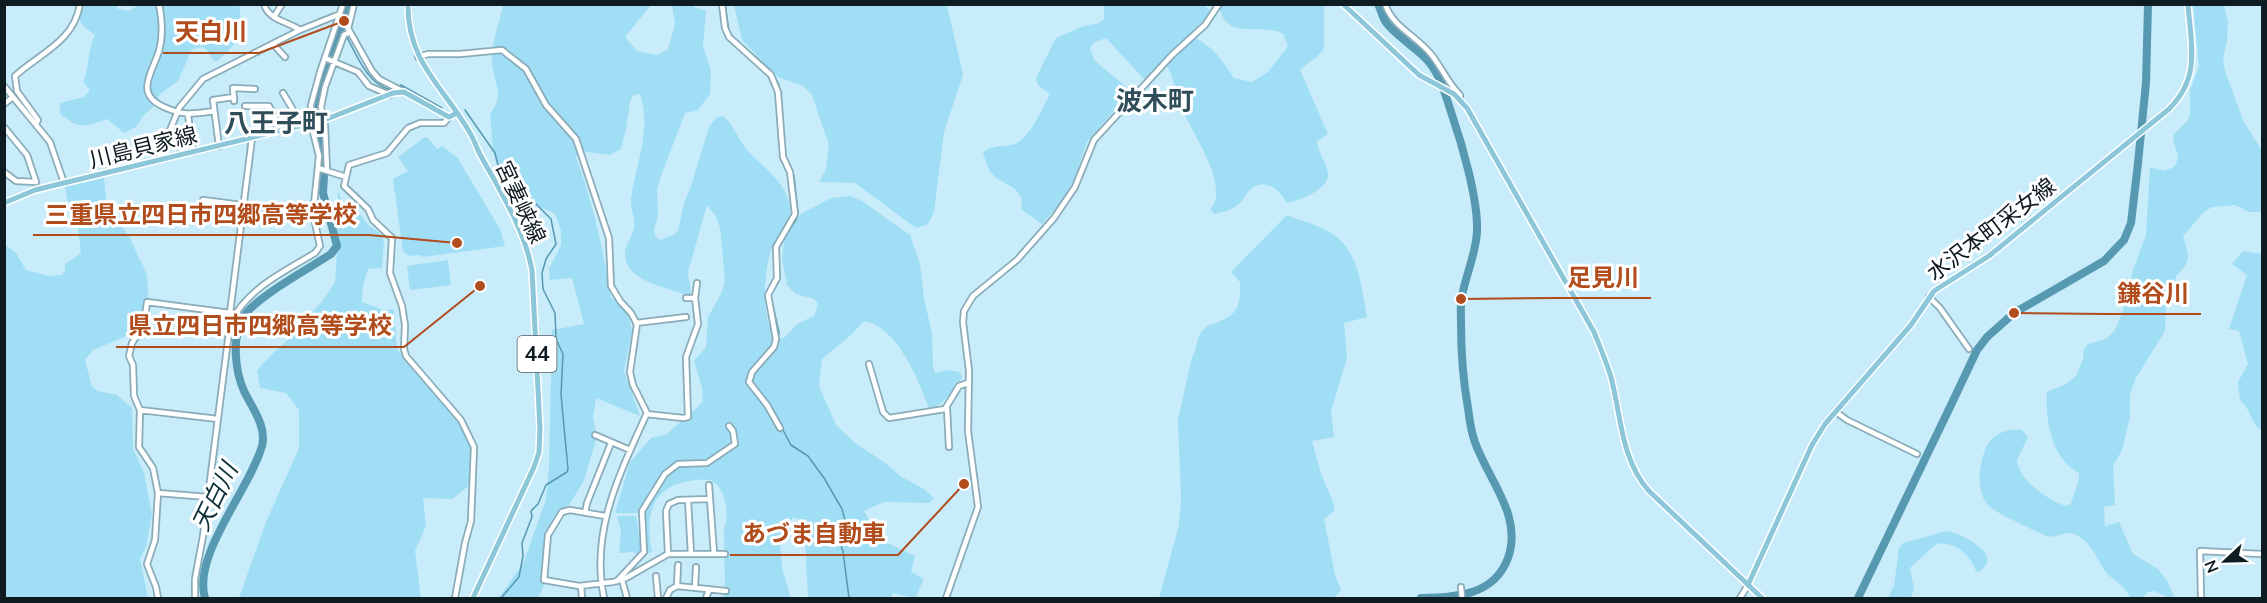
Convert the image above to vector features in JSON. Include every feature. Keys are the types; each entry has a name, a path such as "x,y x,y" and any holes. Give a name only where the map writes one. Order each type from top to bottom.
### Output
{"main road":[{"name":"宮妻峡線","path":"408,4 409,32 418,57 471,134 512,214 527,247 533,288 540,429 539,452 473,598"},
{"path":"1343,4 1419,75 1460,99 1471,114 1594,332 1611,378 1628,456 1636,473 1649,492 1762,598"},
{"name":"水沢本町采女線","path":"1748,585 1812,446 1825,424 1911,325 1929,297 1939,286 1989,256 2180,98 2190,78 2193,62 2187,4"},
{"path":"404,92 449,117 457,113"},
{"name":"川島貝家線","path":"4,203 35,190 311,124 404,92"}],"street":[{"path":"36,124 38,120 17,91 15,76 62,41 72,26 80,4"},
{"path":"159,4 160,43 147,84 147,91 152,101 177,113 188,115 214,111"},
{"path":"264,4 266,11 274,17 300,30"},
{"path":"274,17 282,4"},
{"path":"232,315 263,286 318,251 320,242 314,214 319,153 311,124 311,100 343,4"},
{"path":"327,170 321,107 323,94 347,32 354,4"},
{"path":"722,4 725,28 729,37 771,75 777,87 783,157 793,187 795,214 776,247 777,279 768,295 776,339 774,347 752,372 749,380 751,387 767,405 780,428"},
{"path":"946,598 978,507 968,431 968,383 963,316 973,296 1017,260 1054,218 1075,187 1094,140 1172,55 1205,24 1219,4"},
{"path":"1385,4 1394,22 1436,60 1450,86 1460,95 1460,99"},
{"path":"158,160 169,138 177,113 202,80 300,30 340,14"},
{"path":"340,14 347,32 372,71 379,79 404,92"},
{"path":"273,44 285,57"},
{"path":"265,56 267,47"},
{"path":"418,57 428,54 500,50 526,69 546,105 578,143 609,238 611,286 620,301 632,313 636,323 630,372 631,380 646,414 612,491 605,516 600,555 604,598"},
{"path":"325,58 358,72 369,86 390,95"},
{"path":"4,86 54,149 64,183"},
{"path":"219,146 213,100 234,99 233,88 255,89"},
{"path":"283,93 302,126"},
{"path":"4,104 13,97"},
{"path":"245,106 269,106 279,131"},
{"path":"188,115 193,152"},
{"path":"449,117 444,123 420,123 408,128 387,153 349,165 344,186 392,238 390,273 402,306 406,356 461,420 474,447 471,521 455,598"},
{"path":"4,127 27,155 36,182 16,181 4,172"},
{"path":"195,598 226,339 232,315 252,138"},
{"path":"318,168 346,177"},
{"path":"203,200 314,214"},
{"path":"646,414 688,417 686,357 698,324 695,298 697,283"},
{"path":"686,297 695,298"},
{"path":"1929,297 1940,308 1969,350"},
{"path":"158,598 147,563 155,540 158,493 153,468 140,447 141,410 134,396 133,364 129,356 132,343 144,325 147,302 232,315"},
{"path":"636,323 686,317"},
{"path":"869,364 883,412 887,417 943,411 959,386 968,383"},
{"path":"947,408 949,447"},
{"path":"141,410 218,419"},
{"path":"1836,412 1847,420 1917,454"},
{"path":"620,581 645,552 642,511 662,478 678,464 707,463 735,444 733,431 729,426"},
{"path":"595,435 630,450"},
{"path":"585,513 611,442"},
{"path":"709,485 714,554"},
{"path":"158,493 208,497"},
{"path":"668,554 667,506 675,501 710,499"},
{"path":"688,500 691,554"},
{"path":"605,516 567,510 562,512 549,532 544,580 581,586 602,584 620,581 668,554 726,554"},
{"path":"2201,598 2200,551 2262,554"},
{"path":"677,586 678,565"},
{"path":"695,588 696,567"},
{"path":"656,576 658,598"},
{"path":"620,581 627,598"},
{"path":"1740,598 1748,585"},
{"path":"581,586 582,598"},
{"path":"666,598 670,590 677,586 726,591"},
{"path":"1461,588 1462,598"},
{"path":"706,598 709,590"}],"shaded area":[{"path":"1221,4 1324,5 1324,48 1300,70 1328,134 1317,141 1328,174 1324,185 1298,200 1287,203 1271,186 1260,185 1249,191 1241,202 1224,212 1215,214 1210,210 1216,198 1213,175 1186,118 1166,64 1194,37 1217,54 1234,78 1252,82 1268,72 1288,46 1283,34 1277,31 1233,27 1222,16 1219,6"},
{"path":"81,5 116,5 118,9 128,11 139,5 239,5 241,23 235,43 217,61 214,61 207,50 202,47 192,49 178,81 160,94 154,106 136,127 124,133 107,119 92,124 78,125 60,114 60,103 84,97 90,90 83,82 95,35 81,23"},
{"path":"503,5 651,5 625,37 637,51 657,55 668,49 675,24 672,5 693,5 706,11 703,46 711,71 710,94 698,110 685,113 657,189 658,216 654,229 655,236 660,240 678,231 684,203 709,127 717,117 723,116 747,150 779,183 788,199 789,217 773,245 767,266 765,307 771,330 777,338 784,338 797,324 814,316 818,304 814,299 796,294 787,285 782,259 785,234 801,214 831,198 850,196 862,201 910,235 920,264 924,298 932,334 935,373 947,370 960,372 962,378 944,401 929,408 913,370 897,344 876,325 864,321 822,359 819,386 836,425 855,443 934,498 929,503 884,502 864,511 881,540 915,556 911,572 924,579 915,598 893,593 891,598 808,598 804,521 793,517 780,542 782,568 791,598 723,598 725,590 724,528 727,510 721,490 710,480 695,480 676,485 658,497 650,516 652,552 646,554 639,513 615,513 630,462 651,438 667,434 703,402 702,388 694,361 706,347 708,317 722,292 725,280 720,227 715,215 707,205 688,272 691,294 684,294 646,281 638,276 626,262 625,252 634,226 631,198 644,133 640,94 634,95 630,101 621,149 610,155 579,151 576,157 597,226 611,297 621,304 629,317 632,331 624,371 640,416 596,398 593,418 597,437 584,480 570,504 551,522 547,535 545,571 548,577 539,596 499,598 524,562 546,499 549,466 552,330 584,324 572,278 550,280 549,269 561,245 561,231 554,213 535,205 521,191 502,181 493,151 490,114 495,107 498,94 492,55"},
{"path":"734,5 947,5 963,75 944,132 934,212 928,224 916,228 855,183 819,182 826,169 829,145 812,95 803,86 778,77 742,40"},
{"path":"1204,5 1212,12 1144,79 1106,38 1093,43 1090,49 1095,61 1131,91 1087,142 1074,180 1063,200 1042,224 1021,209 1020,195 994,176 983,153 991,148 1015,144 1029,132 1050,94 1038,85 1036,78 1056,38 1081,27 1099,23 1104,19 1104,6"},
{"path":"2193,5 2224,5 2228,23 2223,58 2225,71 2243,120 2262,151 2262,209 2259,212 2249,212 2235,205 2212,207 2204,212 2183,236 2188,253 2187,262 2176,276 2175,293 2166,308 2165,331 2136,378 2130,394 2130,417 2122,450 2113,466 2115,505 2104,507 2105,526 2119,522 2133,554 2158,569 2174,596 2169,598 2154,591 2147,592 2143,598 2130,598 2126,590 2106,572 2089,545 2080,537 2071,533 2047,536 1990,507 1982,493 1980,475 1983,457 1989,442 2004,432 2022,430 2028,437 2017,460 2023,475 2028,482 2050,499 2065,506 2071,504 2079,473 2062,458 2056,448 2047,414 2047,392 2066,384 2076,376 2083,359 2084,349 2088,344 2106,339 2115,330 2123,311 2132,273 2146,235 2150,167 2164,171 2174,167 2178,155 2173,141 2174,134 2188,120 2190,114 2190,91 2199,66"},
{"path":"425,137 437,149 442,146 457,157 500,229 505,246 423,257 409,256 403,251 393,179 408,171 398,157"},
{"path":"104,178 107,208 129,236 147,275 149,312 144,324 129,335 93,350 85,360 92,387 98,391 117,395 132,408 133,449 144,473 152,514 146,547 140,559 148,598 5,598 4,244 16,253 26,270 49,276 62,275 65,264 81,253 78,228 69,210 65,186"},
{"path":"338,191 346,210 352,207 359,212 368,225 381,234 384,243 382,268 368,269 363,285 362,302 383,310 394,309 397,349 464,428 471,446 470,485 452,499 423,498 426,526 415,551 421,598 239,598 266,522 299,448 299,410 286,393 260,388 257,371 311,318 311,313 322,302 335,282 337,253 335,226"},
{"path":"1287,215 1326,230 1341,241 1358,270 1367,317 1344,323 1347,358 1331,411 1334,437 1312,441 1321,474 1334,504 1334,511 1324,519 1335,575 1341,590 1334,598 1159,598 1179,525 1181,498 1178,420 1192,357 1202,331 1231,315 1237,307 1240,282 1231,272"},
{"path":"2243,251 2262,254 2262,429 2258,428 2240,400 2238,382 2248,364 2239,331 2229,329 2247,275 2232,264"},
{"path":"448,260 451,285 410,290 407,266"},
{"path":"617,516 636,516 643,549 640,556 633,552 619,553 621,531"},
{"path":"1947,531 1962,536 1978,546 1987,558 1986,565 1979,572 1976,571 1970,559 1961,550 1949,545 1936,544 1910,568 1914,589 1911,598 1888,598 1894,586 1899,548 1903,543"}],"waterway":[{"name":"天白川","path":"205,598 203,581 214,542 256,463 263,439 261,424 238,374 236,346 239,327 242,319 257,302 331,254 337,246 323,193 325,159 317,105 320,82 338,41 349,4"},
{"path":"725,4 729,31 735,40"},
{"path":"1378,4 1389,26 1433,67 1448,101 1469,172 1477,230 1461,302 1461,345 1465,387 1475,441 1504,503 1511,530 1508,558 1502,571 1484,587 1460,595 1421,598"},
{"path":"1858,598 1977,350 1987,337 2014,313 2104,261 2124,240 2131,223 2138,163 2146,83 2148,4"},
{"path":"342,28 368,74 383,87 392,90"},
{"path":"741,45 768,68 778,82 781,99"},
{"path":"399,86 401,85 442,108"},
{"path":"465,110 495,153 506,185 526,194 551,219 556,244 546,259 542,273 543,289 555,313 556,339 563,354 561,395 568,469 567,472 546,485 538,504 531,511 532,517 522,543 523,556 519,577 501,598"},
{"path":"781,242 798,214 794,176 786,157 782,121"},
{"path":"772,292 779,281 779,266"},
{"path":"772,302 779,332 778,341"},
{"path":"753,375 761,365"},
{"path":"777,419 791,445 808,456 842,509 845,520 839,541 843,551 849,598"}],"place":[{"name":"天白川","path":"344,21"},
{"name":"三重県立四日市四郷高等学校","path":"457,243"},
{"name":"県立四日市四郷高等学校","path":"480,286"},
{"name":"足見川","path":"1461,299"},
{"name":"鎌谷川","path":"2014,313"},
{"name":"あづま自動車","path":"964,484"}],"district":[{"name":"波木町","path":"1155,101"},
{"name":"八王子町","path":"276,123"}]}
